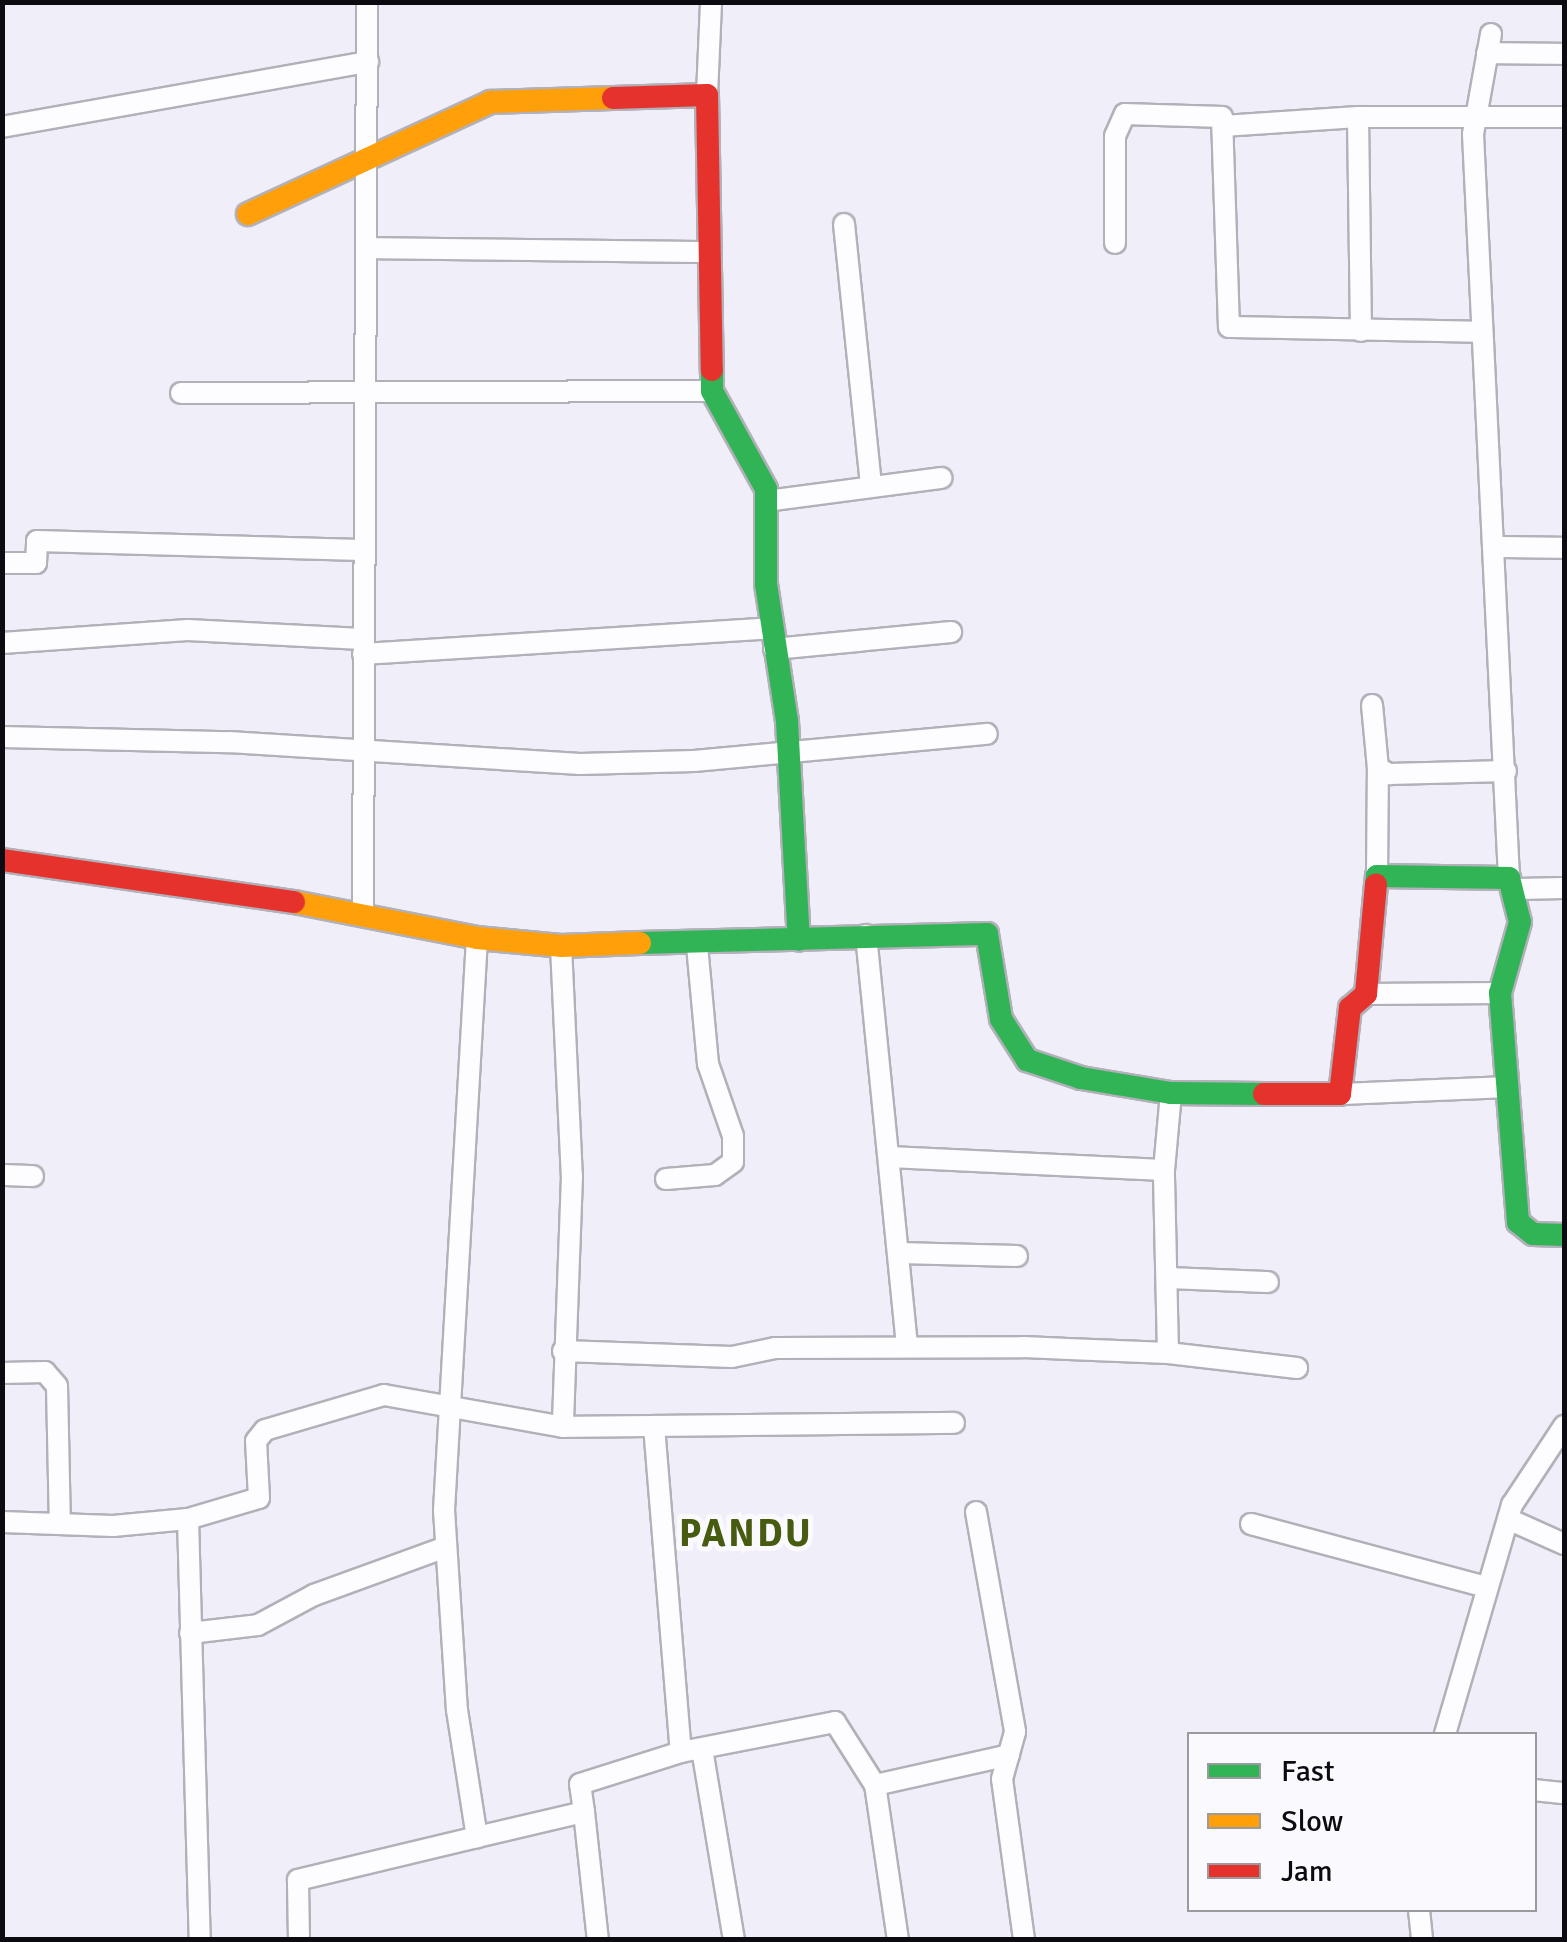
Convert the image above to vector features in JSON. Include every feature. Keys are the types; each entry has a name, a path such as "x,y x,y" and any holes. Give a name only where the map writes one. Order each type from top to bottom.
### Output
{"street":[{"path":"363,913 361,397 369,248 367,2"},
{"path":"711,2 707,95 712,391 752,458 766,501 773,639 788,754 799,940"},
{"path":"1564,54 1489,43 1476,117 1481,332 1513,884 1520,922 1500,993 1504,1087 1518,1222 1532,1234 1564,1236"},
{"path":"2,127 368,62"},
{"path":"248,214 370,162 490,102 707,95"},
{"path":"1115,242 1115,136 1125,114 1222,117 1229,327 1481,332"},
{"path":"1358,116 1361,332"},
{"path":"1223,126 1358,116 1562,117"},
{"path":"844,224 871,487"},
{"path":"369,248 709,252"},
{"path":"181,393 361,397 712,391"},
{"path":"766,501 941,478"},
{"path":"2,563 36,563 36,541 361,550"},
{"path":"1494,547 1564,548"},
{"path":"2,644 188,630 363,647 951,632"},
{"path":"1366,994 1378,876 1378,768 1372,704"},
{"path":"2,737 364,750 580,764 788,754 987,734"},
{"path":"1378,768 1389,774 1506,771"},
{"path":"2,860 194,882 477,938 561,946 697,945 866,934 987,934 1000,1019 1027,1060 1082,1078 1171,1093 1340,1094 1504,1087"},
{"path":"1378,876 1564,888"},
{"path":"866,934 908,1346"},
{"path":"477,938 448,1410 446,1547 457,1710 478,1837"},
{"path":"666,1179 714,1175 732,1162 732,1136 708,1064 697,945"},
{"path":"561,946 572,1176 562,1351 563,1428"},
{"path":"1340,1094 1350,1008 1366,994 1500,993"},
{"path":"1168,1353 1164,1170 1171,1093"},
{"path":"889,1158 1164,1170"},
{"path":"2,1176 33,1176"},
{"path":"899,1253 1017,1256"},
{"path":"1167,1278 1268,1282"},
{"path":"562,1351 732,1356 775,1348 908,1346 1168,1353 1298,1368"},
{"path":"2,1372 44,1372 58,1386 60,1524"},
{"path":"2,1522 188,1519 259,1498 256,1441 266,1430 384,1395 448,1410 563,1428 954,1424"},
{"path":"654,1426 692,1750 734,1940"},
{"path":"1446,1732 1508,1519 1564,1426"},
{"path":"976,1512 1015,1732 1002,1780 1024,1940"},
{"path":"188,1519 200,1940"},
{"path":"1508,1519 1564,1544"},
{"path":"1251,1524 1486,1586"},
{"path":"190,1633 258,1625 314,1595 446,1547"},
{"path":"594,1939 580,1784 692,1750 835,1722 875,1784 898,1940"},
{"path":"875,1784 1008,1756"},
{"path":"1537,1790 1564,1794"},
{"path":"299,1940 298,1880 584,1812"},
{"path":"1418,1912 1422,1940"}],"traffic: fast":[{"path":"712,370 712,391 766,489 766,584 787,721 799,940"},
{"path":"1376,884 1377,876 1509,878 1520,922 1500,993 1518,1222 1533,1234 1564,1235"},
{"path":"640,943 987,934 1001,1019 1027,1060 1081,1078 1171,1093 1264,1094"}],"traffic: slow":[{"path":"248,214 490,102 613,98"},
{"path":"294,902 477,938 561,946 640,943"}],"traffic: jam":[{"path":"613,98 707,95 712,370"},
{"path":"2,860 294,902"},
{"path":"1264,1094 1340,1094 1350,1008 1366,994 1376,884"}],"district":[{"name":"PANDU","path":"746,1534"}]}
